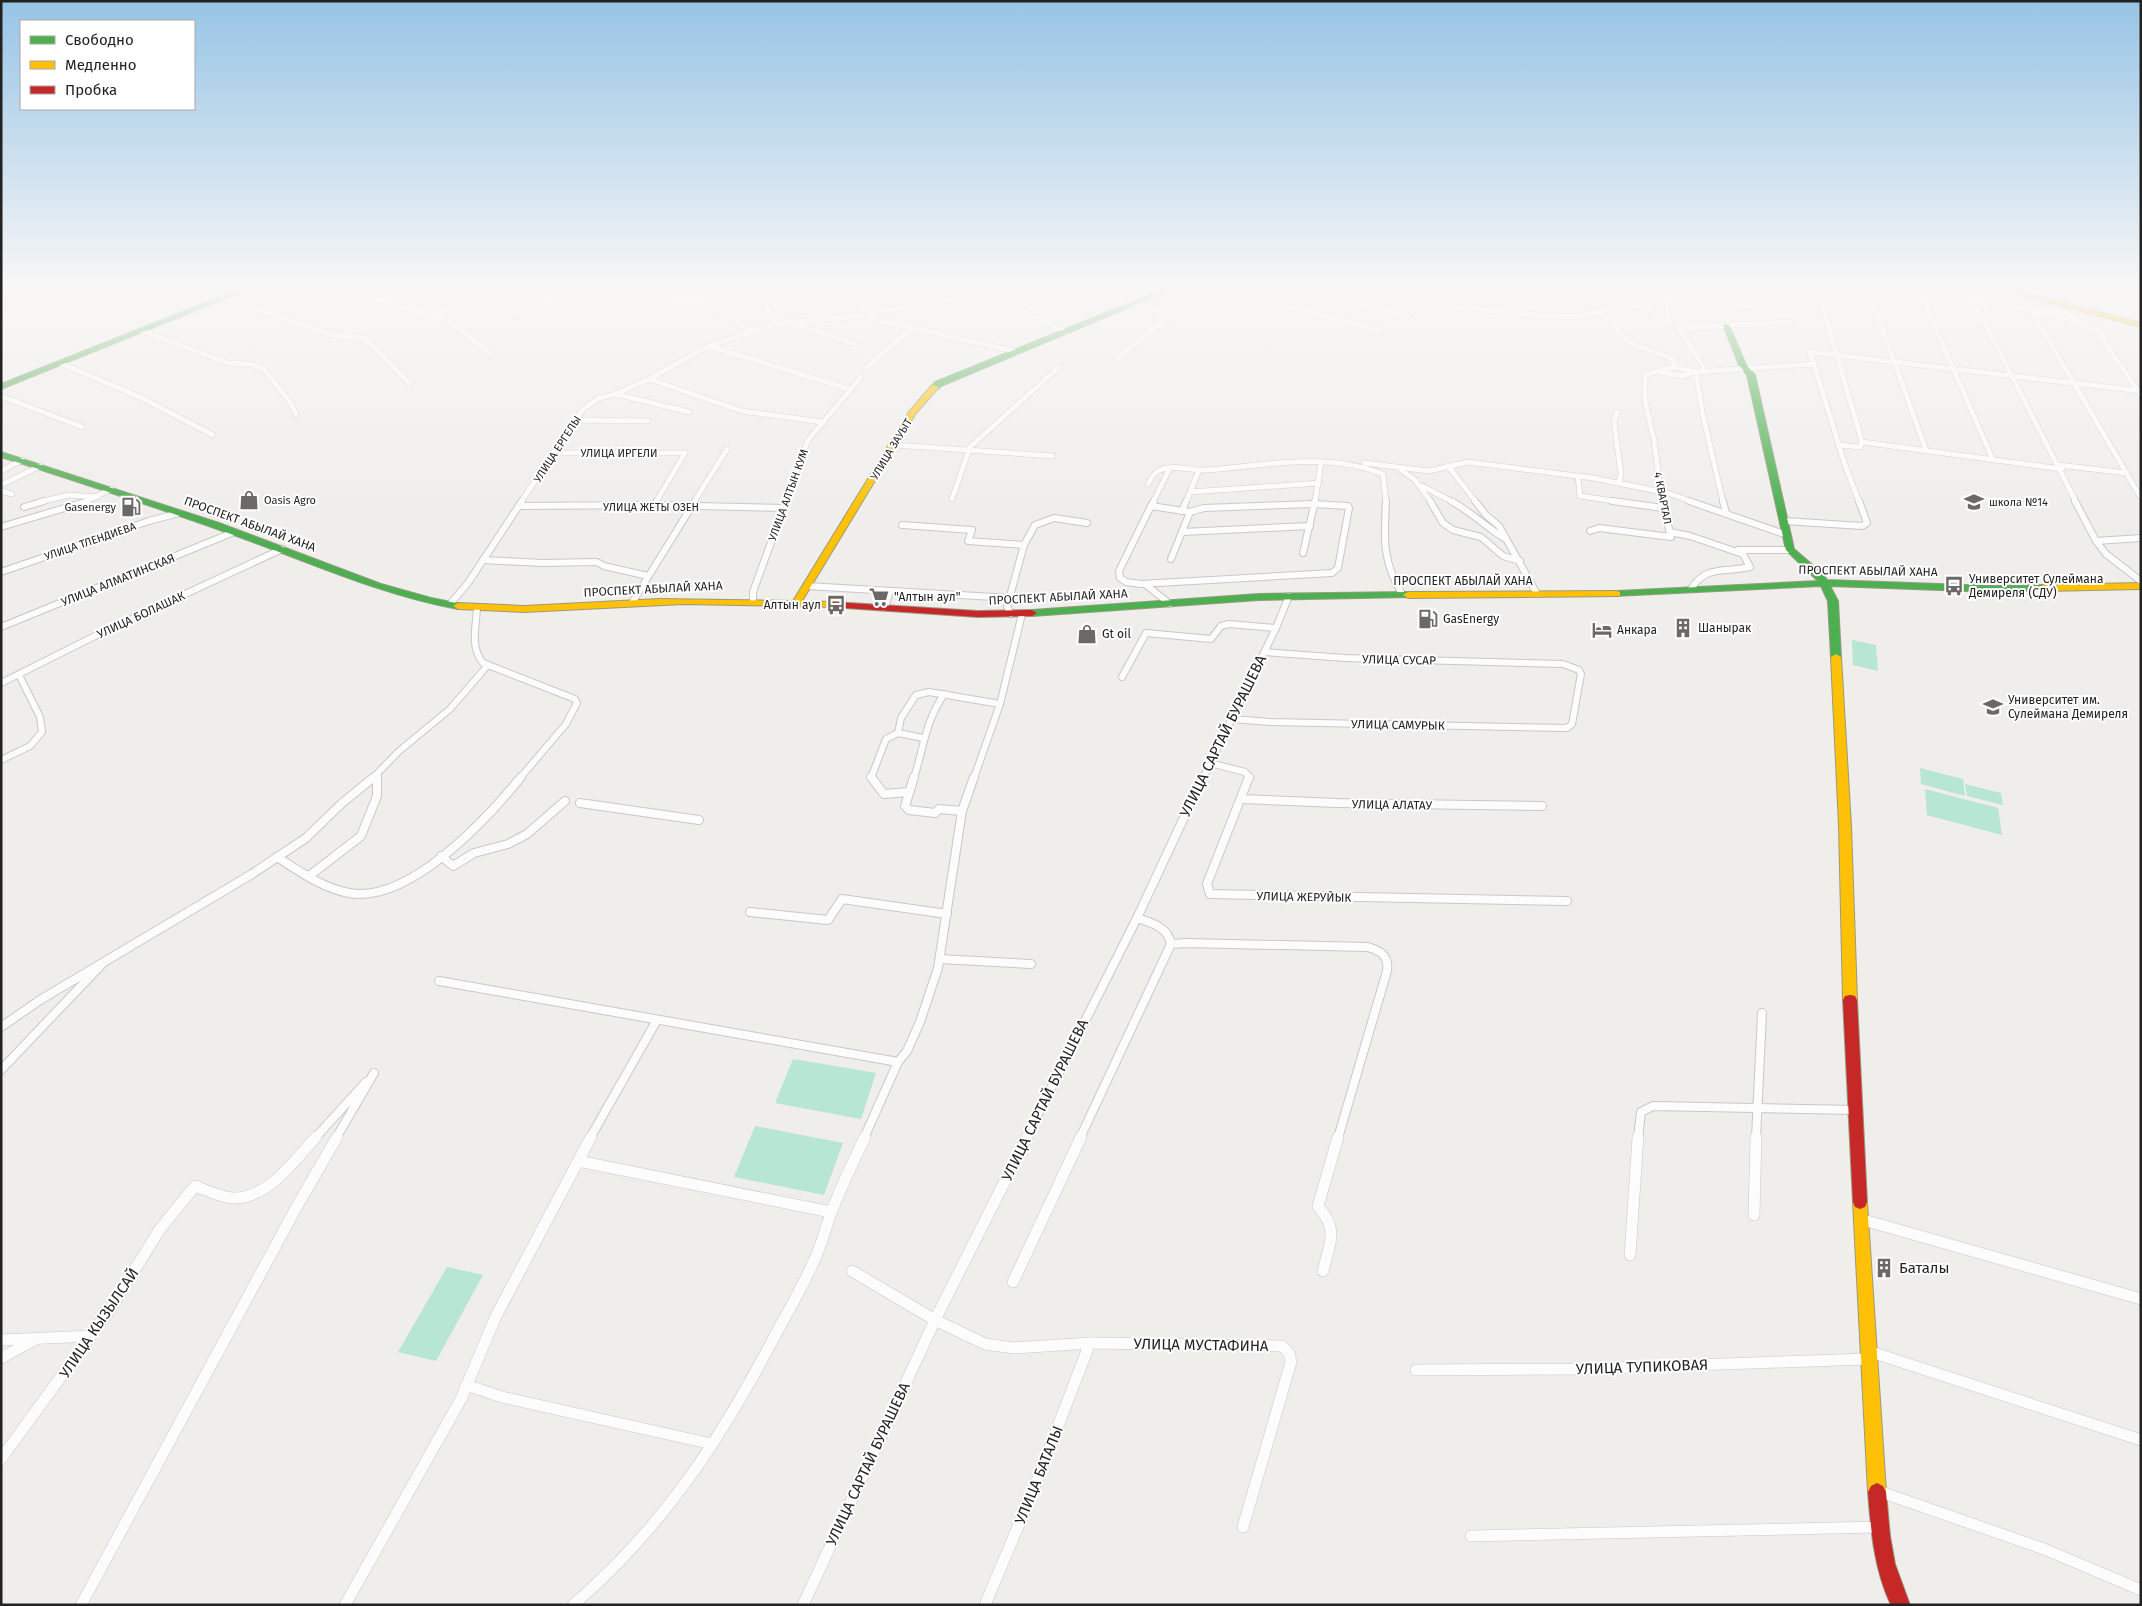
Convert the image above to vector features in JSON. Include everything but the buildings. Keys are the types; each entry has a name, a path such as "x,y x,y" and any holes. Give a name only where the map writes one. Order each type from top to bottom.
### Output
{"main road":[{"path":"3,385 58,364"},
{"name":"УЛИЦА ЗАУЫТ","path":"796,603 913,412 938,384 988,364"},
{"path":"1743,364 1751,375 1790,550 1799,561 1820,574 1827,583 1833,601 1838,680 1860,1219 1876,1490 1879,1527 1887,1576 1900,1605"},
{"name":"ПРОСПЕКТ АБЫЛАЙ ХАНА","path":"1,454 111,489 282,549 383,587 431,602 477,608 556,609 632,602 753,600 1017,614 1288,596 1613,594 1827,583 1995,589 2141,586"}],"street":[{"path":"62,364 142,398 213,435"},
{"path":"249,364 264,368 290,402 296,414"},
{"path":"390,364 410,384"},
{"name":"УЛИЦА ЕРГЕЛЫ","path":"450,604 468,583 575,420 589,403 599,398 616,394 676,364"},
{"path":"767,364 849,389"},
{"path":"866,368 871,364"},
{"path":"1702,364 1706,371"},
{"path":"1683,376 1706,371 1747,370 1814,364 1866,525 1784,521"},
{"path":"1839,364 1862,442 1860,447 1839,445"},
{"path":"1895,364 1926,450"},
{"path":"1910,364 2073,382 2140,393"},
{"path":"1950,364 1994,460"},
{"path":"2007,364 2096,541 2106,554 2141,581"},
{"path":"2062,364 2141,498"},
{"path":"2120,364 2140,393"},
{"path":"952,499 969,449 1059,367"},
{"path":"1660,372 1674,367 1696,372"},
{"path":"1660,372 1683,376 1697,386"},
{"name":"4 КВАРТАЛ","path":"1590,531 1599,528 1671,538 1644,394 1645,375 1660,372"},
{"path":"1696,372 1697,386 1726,513"},
{"name":"УЛИЦА АЛТЫН КУМ","path":"753,600 753,592 808,440 861,377"},
{"path":"649,379 742,411 822,422"},
{"path":"616,394 689,412"},
{"path":"1,396 82,427"},
{"path":"1617,412 1614,422 1621,474 1619,482"},
{"path":"575,420 648,421"},
{"path":"1862,442 1994,460 2126,474"},
{"path":"894,445 1053,456"},
{"path":"632,602 728,449"},
{"name":"УЛИЦА ИРГЕЛИ","path":"553,453 685,453 654,505"},
{"path":"1,471 22,460"},
{"path":"1148,484 1155,472 1160,468 1199,470 1250,464 1321,462 1392,466 1429,471 1468,462 1619,482 1662,492 1787,535"},
{"path":"1303,553 1319,483 1321,462"},
{"path":"1352,463 1383,474 1387,485 1387,506 1384,525 1386,561 1402,594"},
{"path":"1,484 40,466"},
{"path":"1392,466 1410,475 1422,486 1475,514 1483,524 1505,538"},
{"path":"1448,466 1486,515 1499,526 1511,551 1520,561 1537,594"},
{"path":"1170,468 1119,571 1120,578 1126,582 1150,587 1170,604"},
{"path":"1182,511 1199,470"},
{"path":"1578,476 1580,496 1664,508"},
{"path":"1190,492 1319,483"},
{"path":"1422,486 1443,523 1449,528 1476,534 1503,556 1520,561"},
{"path":"1,527 81,504 111,489"},
{"path":"1,490 12,494"},
{"path":"24,507 73,493 81,492 97,496"},
{"path":"1474,499 1475,514"},
{"path":"1141,584 1332,573 1338,568 1349,508 1343,505 1314,504 1204,508 1190,512 1150,506"},
{"name":"УЛИЦА ЖЕТЫ ОЗЕН","path":"519,506 616,507 654,505 784,508"},
{"path":"1171,559 1190,512"},
{"name":"УЛИЦА ТЛЕНДИЕВА","path":"1,572 149,521 179,513"},
{"path":"573,1605 606,1577 641,1538 673,1499 712,1444 751,1383 816,1257 831,1212 898,1062 907,1051 920,1022 940,959 962,812 1000,704 1017,614 1007,607 1024,545 1035,525 1048,520 1066,519 1087,523"},
{"path":"902,525 972,530 968,541 1024,545"},
{"path":"1182,532 1310,526"},
{"name":"УЛИЦА АЛМАТИНСКАЯ","path":"1,627 234,532"},
{"path":"1670,532 1745,552 1790,550"},
{"path":"2096,541 2141,538"},
{"name":"УЛИЦА БОЛАШАК","path":"1,684 95,636 282,549"},
{"path":"1691,589 1696,578 1706,572 1750,567 1745,552"},
{"path":"483,560 542,563 597,562 604,566 648,576"},
{"path":"807,586 1011,598"},
{"path":"885,608 890,590"},
{"name":"УЛИЦА САРТАЙ БУРАШЕВА","path":"803,1605 935,1320 1137,918 1276,628 1288,596"},
{"path":"277,857 309,876 341,891 360,894 377,891 406,878 454,848 503,799 576,708 576,699 488,665 476,657 474,650 477,608"},
{"path":"1122,677 1146,633 1211,639 1221,626 1229,624 1276,628"},
{"name":"УЛИЦА СУСАР","path":"1264,652 1345,658 1563,664 1579,670 1581,674 1572,724 1564,728"},
{"path":"1,1027 108,958 306,838 341,804 377,775 398,752 450,709 488,665"},
{"path":"1,760 30,746 42,732 40,717 18,675"},
{"path":"898,733 901,718 916,695 929,692 1000,704"},
{"path":"944,694 933,711 923,738 920,760 906,802 909,810 935,813 939,809 962,812"},
{"name":"УЛИЦА САМУРЫК","path":"1232,720 1288,723 1564,728"},
{"path":"909,792 884,794 871,778 886,739 898,733 923,738"},
{"name":"УЛИЦА ЖЕРУЙЫК","path":"1210,763 1245,772 1249,776 1242,799 1208,884 1210,894 1567,901"},
{"path":"309,876 362,836 377,796 377,775"},
{"name":"УЛИЦА АЛАТАУ","path":"1242,799 1391,805 1542,806"},
{"path":"441,856 453,866 474,853 508,844 527,834 565,801"},
{"path":"580,803 699,820"},
{"path":"750,912 828,920 842,899 947,914"},
{"path":"1013,1282 1170,944 1167,931 1137,918"},
{"path":"1170,944 1368,946 1382,951 1389,964 1318,1206 1329,1218 1332,1234 1323,1271"},
{"path":"1,1070 108,958"},
{"path":"940,959 1031,964"},
{"path":"439,981 898,1062"},
{"path":"1754,1215 1762,1013"},
{"path":"345,1605 461,1399 473,1364 494,1321 578,1161 657,1020"},
{"name":"УЛИЦА КЫЗЫЛСАЙ","path":"1,1459 91,1336 179,1201 194,1186 229,1198 245,1198 261,1190 286,1170 322,1128 374,1073 278,1242 81,1605"},
{"path":"1630,1255 1638,1154 1638,1126 1641,1112 1653,1106 1855,1110"},
{"path":"578,1161 831,1212"},
{"path":"1860,1219 2141,1299"},
{"name":"УЛИЦА МУСТАФИНА","path":"852,1271 935,1320 985,1344 1014,1348 1090,1344 1282,1346 1290,1354 1291,1362 1242,1527"},
{"path":"1,1340 91,1336"},
{"path":"1,1358 40,1337"},
{"name":"УЛИЦА БАТАЛЫ","path":"985,1605 1033,1491 1090,1344"},
{"name":"УЛИЦА ТУПИКОВАЯ","path":"1416,1370 1580,1369 1868,1355 1928,1369 2141,1440"},
{"path":"466,1385 479,1391 502,1397 712,1444"},
{"path":"1876,1490 1940,1515 2056,1552 2141,1590"},
{"path":"1471,1536 1879,1527"}],"green space":[{"path":"1852,640 1876,645 1878,671 1853,665"},
{"path":"1920,768 1963,779 1965,796 1921,784"},
{"path":"1965,784 2001,793 2003,805 1967,796"},
{"path":"1925,789 1998,808 2002,835 1927,815"},
{"path":"793,1059 876,1073 861,1119 775,1103"},
{"path":"755,1126 843,1143 824,1195 734,1177"},
{"path":"447,1267 483,1275 436,1361 398,1352"}],"traffic: fast":[{"path":"1,387 59,364"},
{"path":"935,387 938,384 987,364"},
{"path":"1743,364 1751,375 1790,550 1820,576 1833,601 1836,657"},
{"path":"1,454 216,525 378,586 431,601 458,606"},
{"path":"1617,594 1827,583 1995,589 2043,588"},
{"path":"1032,613 1259,597 1408,595"}],"traffic: slow":[{"path":"796,603 913,412 935,387"},
{"path":"2043,588 2141,586"},
{"path":"1408,595 1617,594"},
{"path":"458,606 524,609 659,602 758,602 833,605"},
{"path":"1836,657 1845,826 1850,1000"},
{"path":"1860,1202 1877,1492"}],"traffic: jam":[{"path":"833,605 978,614 1032,613"},
{"path":"1850,1000 1860,1202"},
{"path":"1877,1492 1885,1564 1901,1605"}],"place":[{"name":"Oasis Agro","path":"249,500"},
{"name":"школа №14","path":"1974,502"},
{"name":"Gasenergy","path":"131,507"},
{"name":"Университет Сулеймана Демиреля (СДУ)","path":"1954,586"},
{"name":"\"Алтын аул\"","path":"879,597"},
{"name":"Алтын аул","path":"836,605"},
{"name":"GasEnergy","path":"1428,619"},
{"name":"Шанырак","path":"1683,628"},
{"name":"Анкара","path":"1602,630"},
{"name":"Gt oil","path":"1087,634"},
{"name":"Университет им. Сулеймана Демиреля","path":"1993,707"},
{"name":"Баталы","path":"1884,1268"}]}
